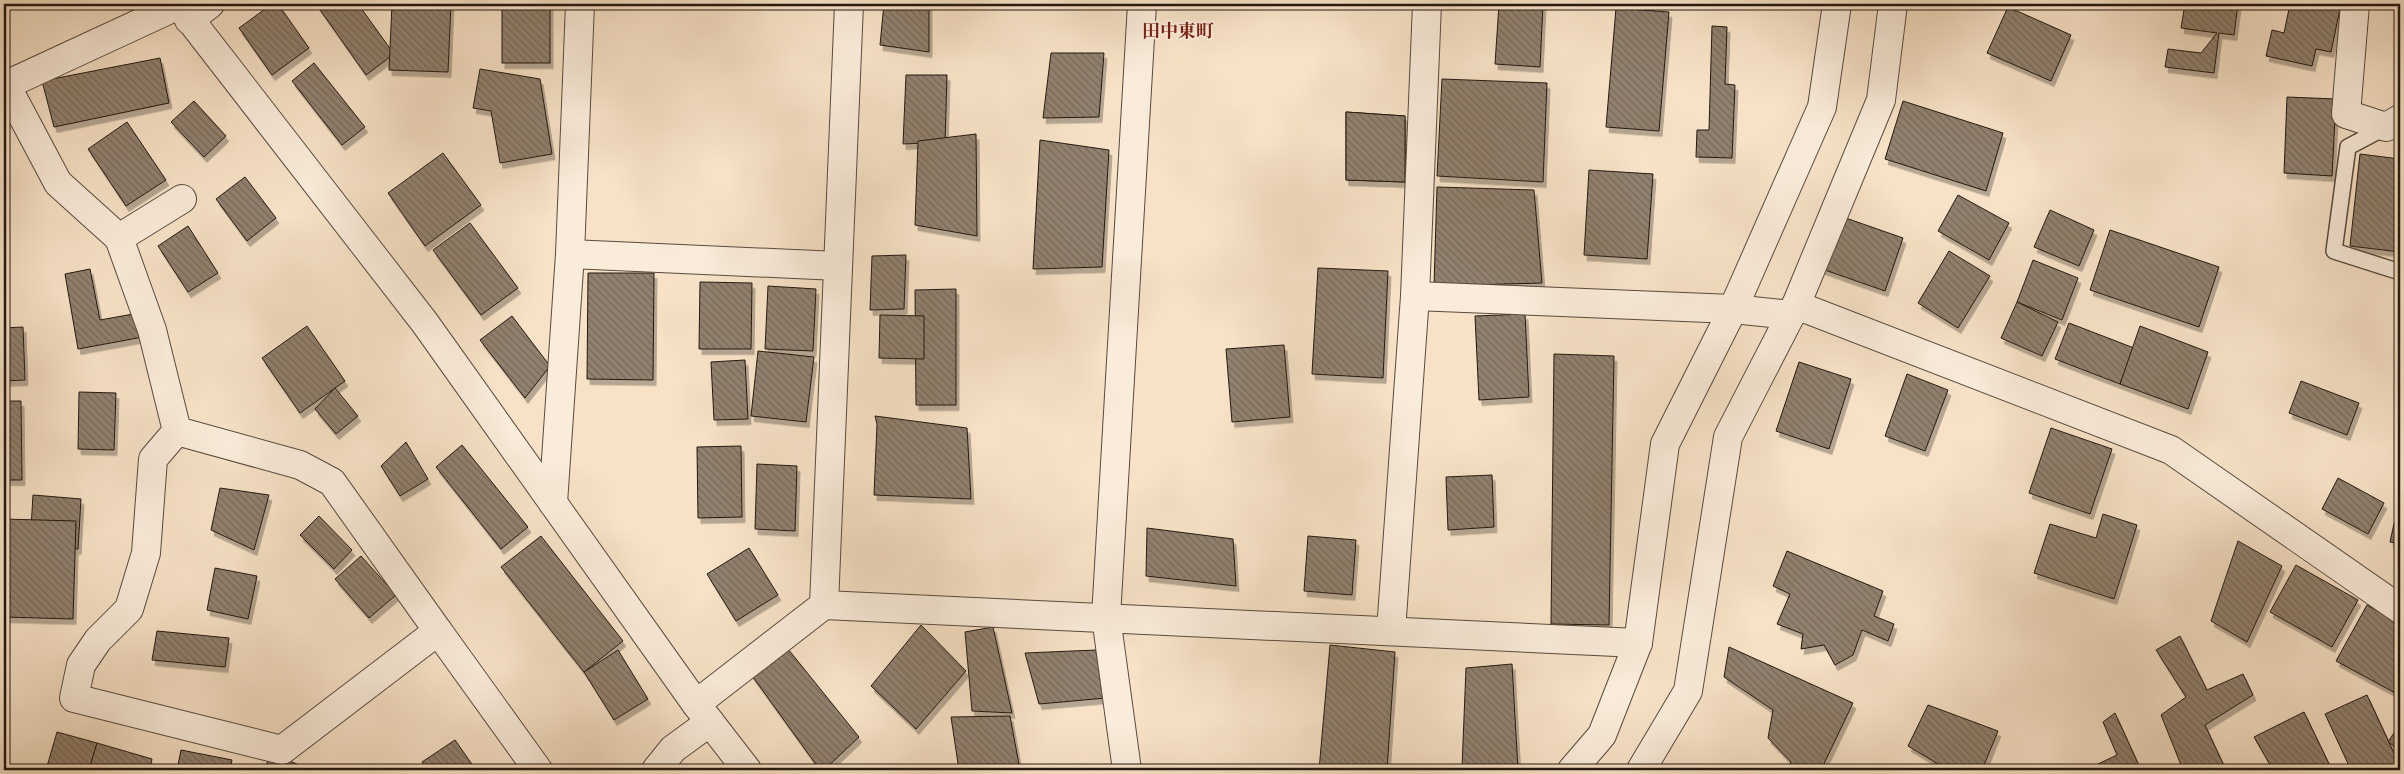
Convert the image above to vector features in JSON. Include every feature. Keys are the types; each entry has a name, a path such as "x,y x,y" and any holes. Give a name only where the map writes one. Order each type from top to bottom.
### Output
{"street":[{"path":"177,431 152,330 118,238 58,183 5,86 182,10 210,4"},
{"path":"553,503 570,254 580,4"},
{"path":"824,605 849,4"},
{"path":"1127,770 1106,617 1142,4"},
{"path":"1391,631 1415,296 1427,4"},
{"path":"1572,770 1602,735 1638,644 1665,444 1733,309 1822,107 1836,4"},
{"path":"1641,770 1688,692 1728,437 1794,310 1881,100 1893,4"},
{"path":"2355,4 2346,114 2393,123"},
{"path":"182,10 425,323 703,713 747,770"},
{"path":"118,238 182,200"},
{"path":"570,254 838,266"},
{"path":"1415,296 1794,310 2171,450 2400,609"},
{"path":"177,431 154,459 146,553 129,609 98,640 82,664 74,698 282,750 438,631"},
{"path":"177,431 300,465 332,482 538,770"},
{"path":"656,770 703,713 824,605 1106,617 1638,644"}],"lane":[{"path":"2393,123 2348,147 2334,251 2400,272"}],"building":[{"path":"272,4 278,4 309,48 272,75 239,28"},
{"path":"316,4 358,4 394,54 366,75"},
{"path":"392,4 451,4 448,72 389,70"},
{"path":"502,4 550,4 550,63 502,63"},
{"path":"884,4 929,4 929,52 880,45"},
{"path":"1499,4 1543,4 1540,67 1495,64"},
{"path":"2185,4 2238,4 2234,35 2219,33 2214,73 2165,67 2168,49 2201,53 2217,33 2181,28"},
{"path":"2290,4 2341,4 2331,52 2316,49 2312,66 2266,56 2272,30 2284,33"},
{"path":"2008,7 2071,35 2051,81 1987,53"},
{"path":"1616,8 1669,12 1659,131 1606,127"},
{"path":"1712,26 1727,27 1725,84 1735,85 1732,158 1696,157 1697,130 1709,130"},
{"path":"1051,53 1104,53 1099,117 1043,118"},
{"path":"160,58 169,103 54,127 42,81"},
{"path":"314,63 365,127 342,145 292,81"},
{"path":"480,69 540,79 552,154 500,163 491,111 473,108"},
{"path":"906,75 947,75 945,142 903,144"},
{"path":"1442,79 1547,83 1543,182 1437,176"},
{"path":"2287,97 2336,99 2332,176 2284,173"},
{"path":"194,101 226,136 204,157 171,122"},
{"path":"1903,101 2003,133 1986,191 1885,159"},
{"path":"1346,112 1405,116 1405,182 1346,180"},
{"path":"1346,112 1405,116 1405,182 1346,180"},
{"path":"127,122 166,180 126,206 88,149"},
{"path":"976,134 977,236 915,225 918,141"},
{"path":"1040,140 1109,150 1102,267 1033,269"},
{"path":"443,153 481,205 425,246 388,193"},
{"path":"2360,154 2400,159 2400,252 2350,246"},
{"path":"1589,170 1653,174 1647,259 1584,255"},
{"path":"245,177 276,218 247,241 216,199"},
{"path":"1437,187 1534,190 1542,283 1434,286"},
{"path":"1958,195 2009,223 1989,260 1938,231"},
{"path":"2050,210 2094,230 2079,266 2034,247"},
{"path":"1840,216 1903,238 1885,291 1822,269"},
{"path":"470,223 518,288 481,315 433,250"},
{"path":"188,226 218,273 188,292 158,246"},
{"path":"2110,230 2219,267 2199,327 2090,290"},
{"path":"1949,251 1990,276 1958,328 1918,303"},
{"path":"906,255 904,309 870,310 872,256"},
{"path":"2033,260 2078,278 2062,320 2017,302"},
{"path":"1318,268 1388,271 1383,378 1312,374"},
{"path":"90,269 100,320 139,313 143,337 78,349 65,274"},
{"path":"588,273 654,273 653,380 587,379"},
{"path":"700,282 752,283 751,349 699,349"},
{"path":"768,286 816,289 813,351 765,349"},
{"path":"956,289 956,405 916,405 915,290"},
{"path":"2017,302 2058,322 2042,356 2001,338"},
{"path":"1525,314 1529,397 1479,400 1475,316"},
{"path":"880,315 924,316 924,359 879,358"},
{"path":"512,316 550,366 525,398 480,340"},
{"path":"2069,323 2134,348 2120,384 2055,359"},
{"path":"307,326 345,381 300,413 262,358"},
{"path":"2140,326 2208,352 2188,409 2120,384"},
{"path":"23,327 25,380 4,381 4,328"},
{"path":"1284,345 1290,417 1232,422 1226,349"},
{"path":"758,351 814,357 806,422 751,416"},
{"path":"1554,354 1614,356 1609,625 1551,624"},
{"path":"745,360 748,419 714,420 711,362"},
{"path":"1799,362 1851,379 1829,449 1776,431"},
{"path":"1907,374 1948,390 1925,451 1885,436"},
{"path":"2301,381 2359,403 2347,435 2289,413"},
{"path":"335,388 358,416 336,434 315,409"},
{"path":"79,392 116,393 114,450 78,449"},
{"path":"4,401 21,401 22,480 4,480"},
{"path":"875,416 967,428 971,499 874,495 877,424"},
{"path":"2051,428 2112,449 2090,514 2029,493"},
{"path":"406,442 428,479 400,496 381,466"},
{"path":"462,445 528,527 501,549 436,467"},
{"path":"741,446 742,517 698,518 697,447"},
{"path":"757,464 797,466 795,531 755,529"},
{"path":"1492,475 1494,527 1448,530 1446,477"},
{"path":"2338,478 2384,503 2368,534 2322,509"},
{"path":"220,488 269,495 254,550 211,530"},
{"path":"33,495 81,499 78,549 30,545"},
{"path":"2400,496 2400,544 2390,542"},
{"path":"2103,514 2137,525 2114,599 2034,573 2050,524 2096,538"},
{"path":"319,516 352,550 334,569 300,535"},
{"path":"4,519 76,521 73,619 4,617"},
{"path":"1147,528 1233,539 1236,586 1146,576"},
{"path":"541,536 623,641 584,672 501,567"},
{"path":"1308,536 1356,540 1352,595 1304,591"},
{"path":"2238,541 2282,566 2247,642 2211,621"},
{"path":"749,548 778,595 736,621 707,574"},
{"path":"1787,551 1883,591 1874,616 1894,624 1888,641 1862,630 1853,655 1835,665 1824,645 1801,649 1803,634 1777,624 1790,594 1773,586"},
{"path":"361,556 396,595 369,618 335,579"},
{"path":"2296,565 2358,600 2332,647 2270,612"},
{"path":"215,568 257,576 248,619 207,610"},
{"path":"2367,605 2400,623 2399,695 2336,661"},
{"path":"921,625 966,671 916,729 871,686"},
{"path":"993,627 1012,713 972,711 965,632"},
{"path":"157,631 229,638 225,667 152,660"},
{"path":"2180,636 2207,690 2243,674 2253,695 2205,725 2226,770 2183,770 2161,715 2186,697 2156,650"},
{"path":"1330,645 1395,652 1387,770 1319,770"},
{"path":"1729,647 1853,703 1821,770 1787,770 1791,762 1768,738 1773,710 1724,677"},
{"path":"788,649 859,737 824,770 820,770 750,673"},
{"path":"618,650 648,699 614,720 584,672"},
{"path":"1096,650 1106,698 1039,704 1025,653"},
{"path":"1512,664 1518,770 1462,768 1466,668"},
{"path":"2367,695 2400,766 2400,770 2351,770 2325,714"},
{"path":"1928,705 1998,731 1982,770 1948,770 1908,746"},
{"path":"2304,712 2332,770 2273,770 2254,737"},
{"path":"2115,713 2141,770 2097,770 2094,766 2117,755 2103,722"},
{"path":"1010,716 1020,770 959,770 951,717"},
{"path":"2400,724 2400,750 2388,742"},
{"path":"57,732 97,743 89,770 46,770"},
{"path":"455,740 476,770 428,770 422,762"},
{"path":"97,743 152,759 150,770 89,770"},
{"path":"181,750 232,760 230,770 177,770"},
{"path":"271,754 297,764 295,770 264,770"}],"district":[{"name":"田中東町","path":"1178,31"}]}
